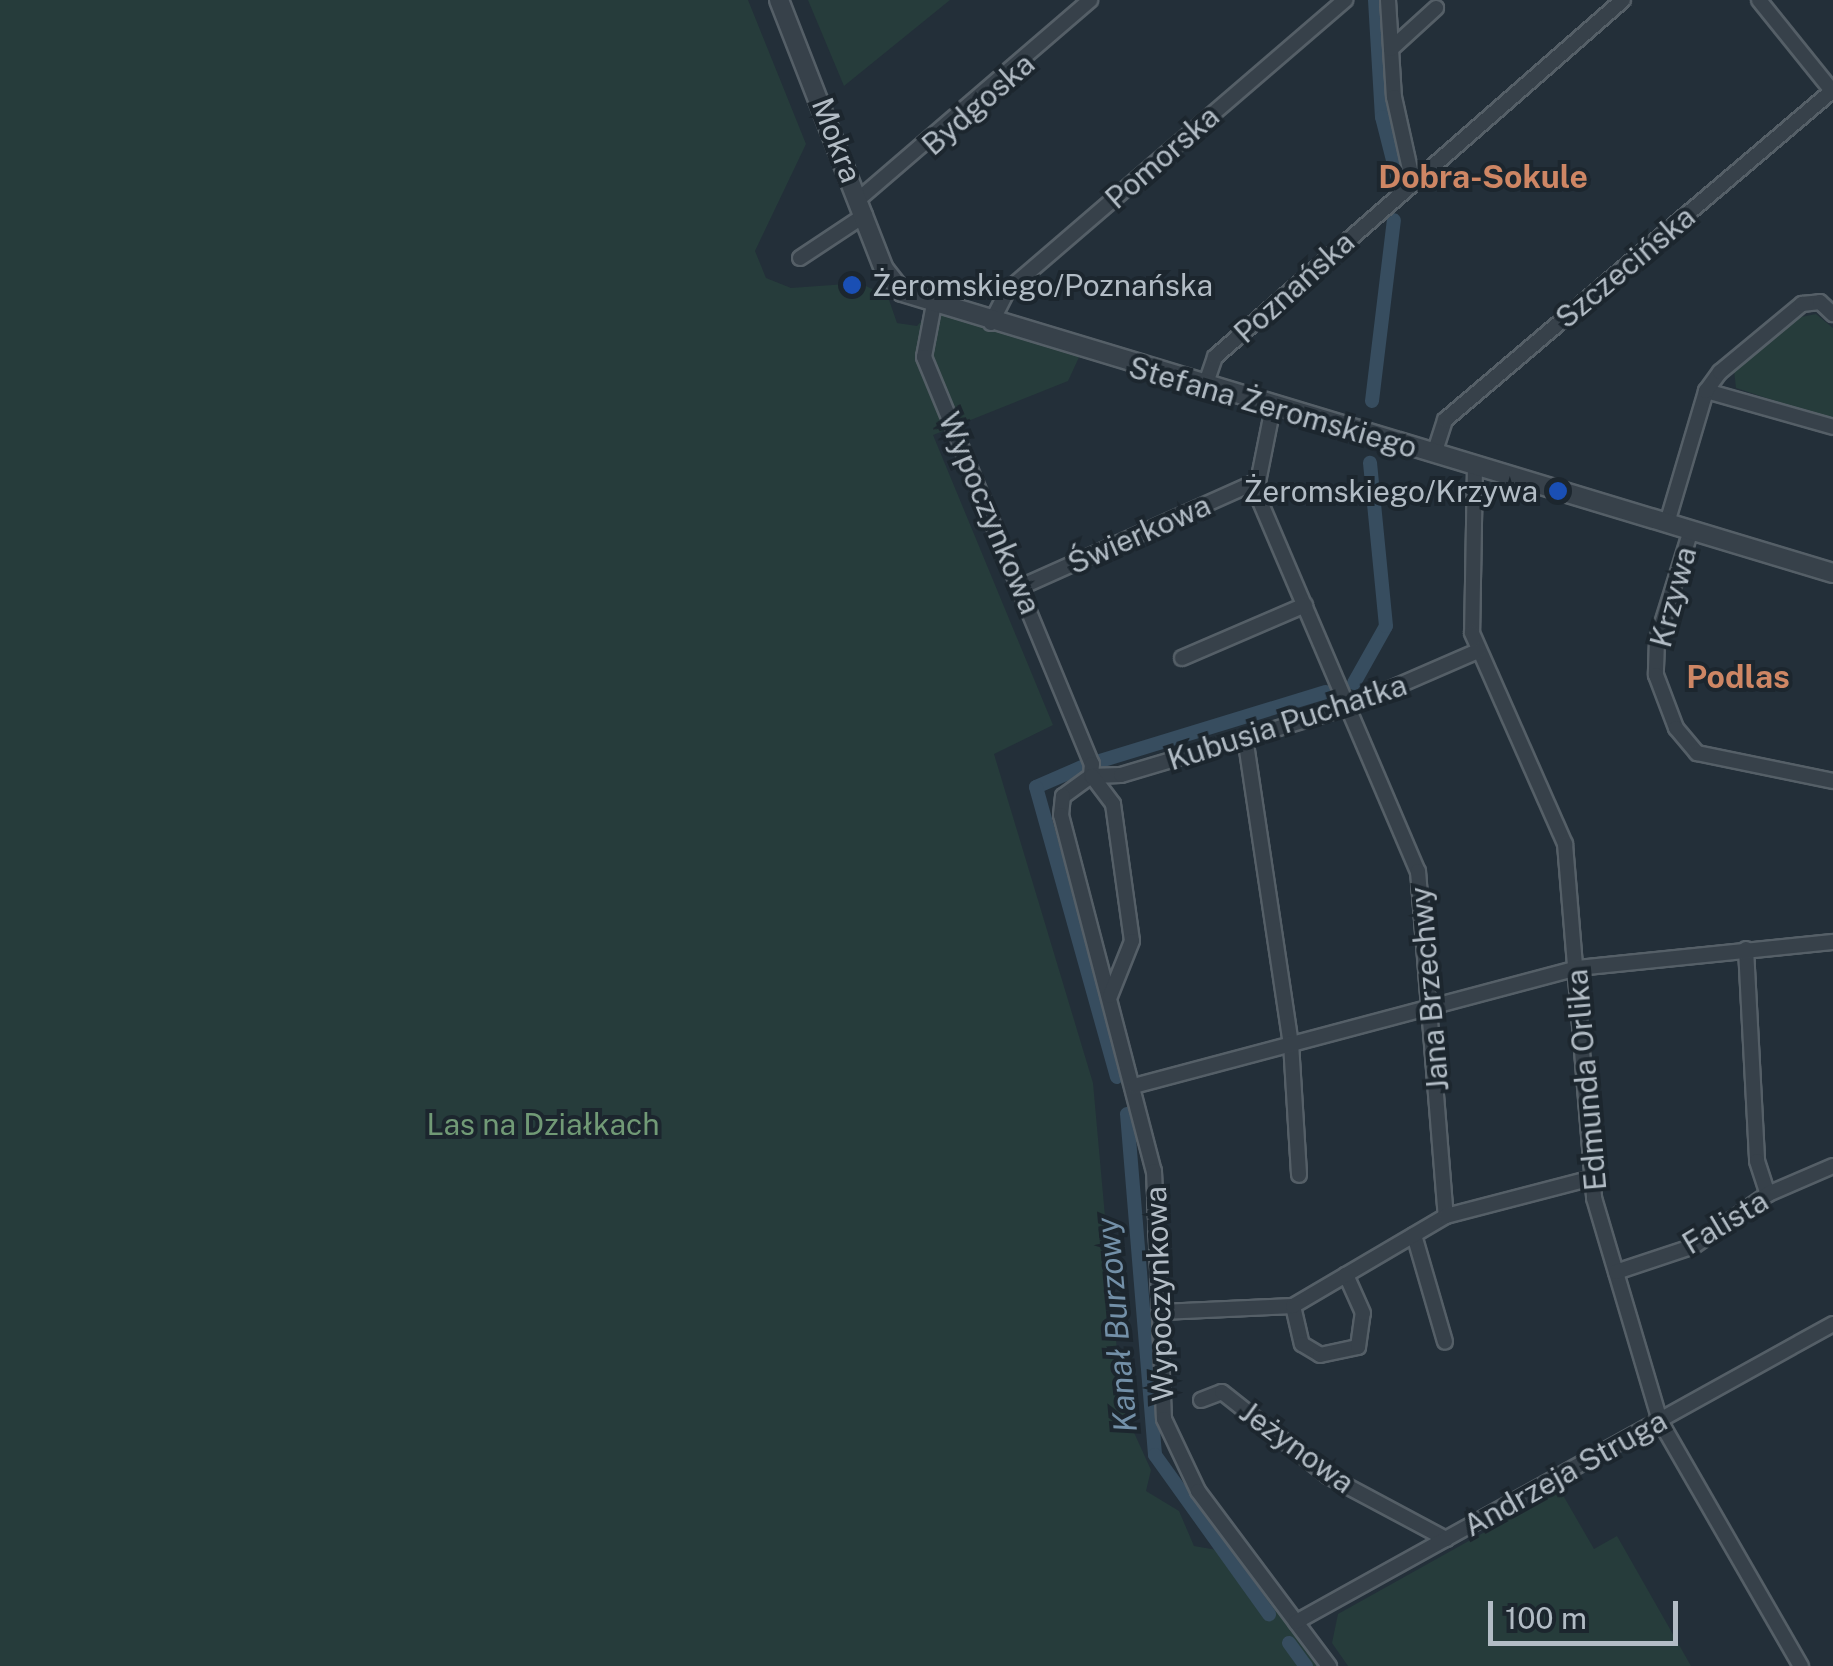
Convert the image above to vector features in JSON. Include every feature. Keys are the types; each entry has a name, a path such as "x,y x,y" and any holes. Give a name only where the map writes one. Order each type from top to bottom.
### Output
{"street":[{"name":"Mokra","path":"779,0 890,282"},
{"name":"Bydgoska","path":"800,258 862,207 1090,0"},
{"path":"1388,0 1391,50 1413,183"},
{"name":"Poznańska","path":"1204,386 1215,356 1623,0"},
{"path":"1759,0 1832,91"},
{"name":"Pomorska","path":"992,324 1008,290 1343,1"},
{"path":"1391,50 1436,8"},
{"name":"Szczecińska","path":"1434,454 1444,420 1832,91"},
{"name":"Stefana Żeromskiego","path":"890,282 934,304 992,324 1833,573"},
{"path":"1666,523 1706,391 1802,304 1820,302 1833,314"},
{"name":"Wypoczynkowa","path":"934,304 924,357 1023,586 1092,776 1113,804 1132,941 1110,996"},
{"path":"1706,391 1833,428"},
{"path":"1255,482 1273,407"},
{"name":"Edmunda Orlika","path":"1476,467 1478,651 1565,844 1577,968 1588,1179 1660,1421 1801,1666"},
{"name":"Świerkowa","path":"1023,586 1255,482"},
{"name":"Jana Brzechwy","path":"1255,482 1418,872 1432,1005 1446,1216"},
{"name":"Krzywa","path":"1691,530 1657,640 1656,675 1676,728 1697,754 1833,781"},
{"path":"1182,658 1306,605"},
{"name":"Kubusia Puchatka","path":"1092,776 1349,707 1478,651"},
{"path":"1244,737 1291,1043 1299,1175"},
{"name":"Wypoczynkowa","path":"1092,776 1063,796 1061,815 1158,1190 1170,1436 1211,1510 1328,1666"},
{"path":"1134,1086 1577,968 1833,942"},
{"path":"1746,949 1757,1162 1768,1194"},
{"name":"Falista","path":"1616,1272 1694,1246 1768,1194 1833,1166"},
{"path":"1161,1312 1293,1306 1446,1216 1588,1179"},
{"path":"1414,1235 1445,1342"},
{"path":"1293,1306 1302,1344 1320,1356 1358,1348 1363,1313 1346,1275"},
{"name":"Andrzeja Struga","path":"1296,1622 1833,1324"},
{"name":"Jeżynowa","path":"1201,1400 1222,1392 1328,1476 1446,1538"}],"green space":[{"name":"Las na Działkach","path":"0,0 748,0 806,144 755,251 766,278 791,288 860,283 888,297 897,323 917,326 930,311 1080,355 1068,381 933,435 1053,725 994,754 1093,1083 1122,1406 1151,1470 1146,1491 1179,1511 1194,1546 1217,1550 1256,1601 1265,1589 1321,1666 0,1666"},
{"path":"808,0 950,0 844,86"},
{"path":"1816,314 1833,328 1833,420 1736,388 1734,370 1792,319"},
{"path":"1560,1490 1594,1549 1617,1536 1691,1666 1348,1666 1332,1643 1338,1614"}],"waterway":[{"name":"Kanał Burzowy","path":"1375,0 1382,117 1398,180"},
{"name":"Kanał Burzowy","path":"1372,401 1394,220"},
{"name":"Kanał Burzowy","path":"1354,683 1386,626 1370,463"},
{"name":"Kanał Burzowy","path":"1100,761 1326,692"},
{"name":"Kanał Burzowy","path":"1082,767 1036,787 1117,1077"},
{"name":"Kanał Burzowy","path":"1127,1114 1155,1455 1269,1614"},
{"name":"Kanał Burzowy","path":"1289,1643 1306,1666"}],"place":[{"name":"Żeromskiego/Poznańska","path":"852,285"},
{"name":"Żeromskiego/Krzywa","path":"1558,491"}],"district":[{"name":"Dobra-Sokule","path":"1483,177"},
{"name":"Podlas","path":"1738,677"}]}
